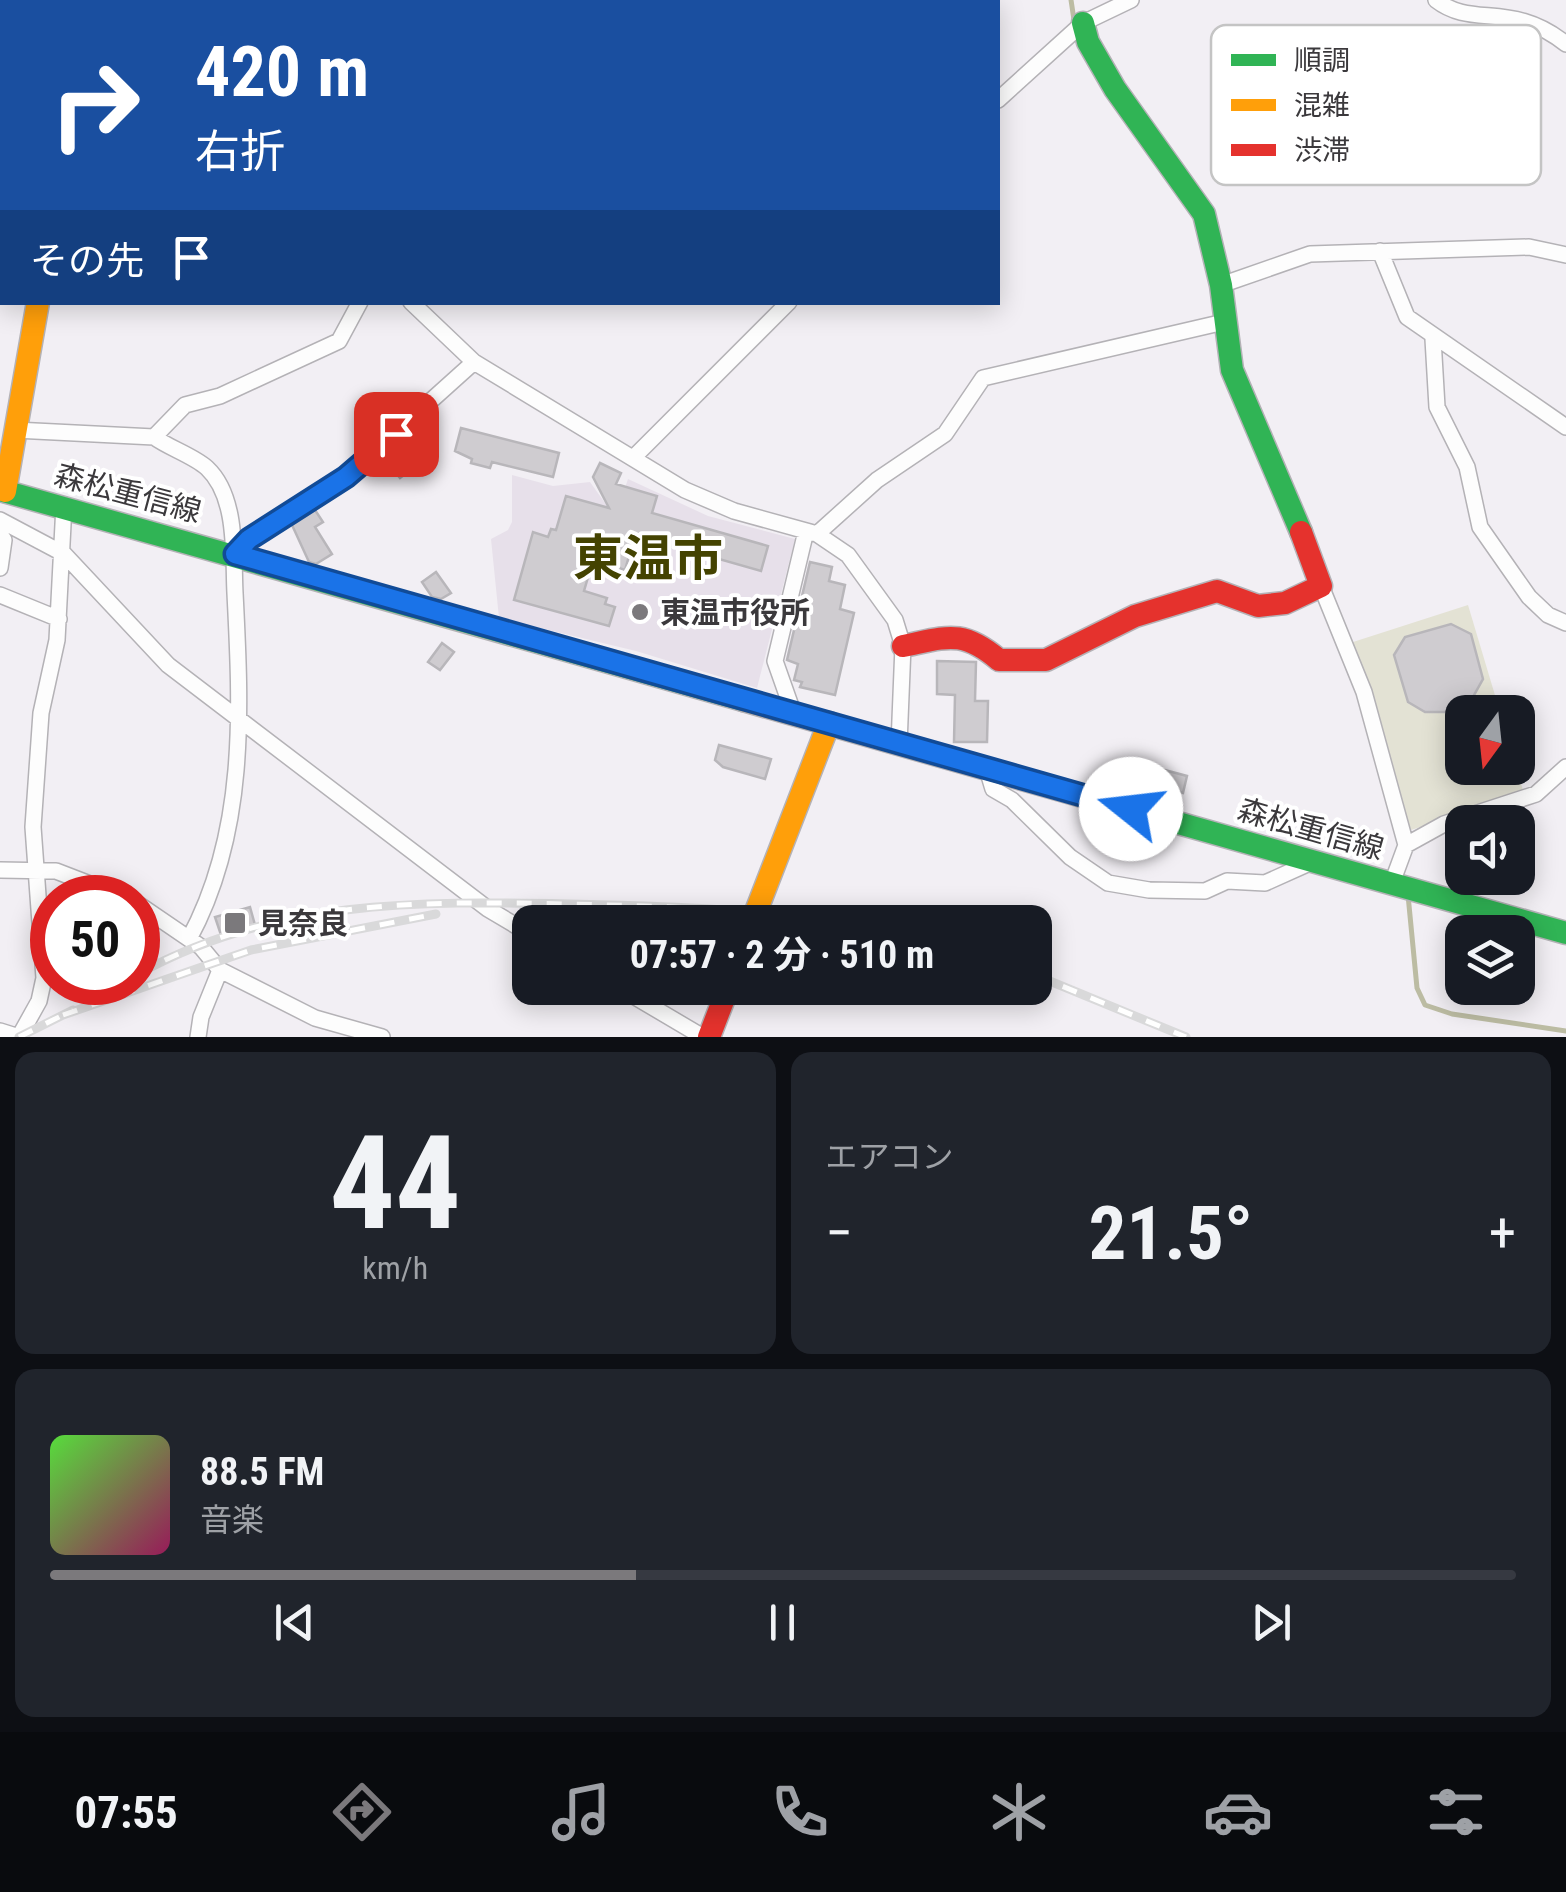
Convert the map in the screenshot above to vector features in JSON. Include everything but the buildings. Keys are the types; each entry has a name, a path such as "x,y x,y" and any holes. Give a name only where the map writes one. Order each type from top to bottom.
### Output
{"main road":[{"path":"903,646 952,636 974,639 999,660 1046,660 1135,616 1196,596 1218,592 1258,606 1285,603 1321,586 1278,467 1232,370 1221,286 1204,214 1115,90 1088,42 1083,23"},
{"path":"2,490 37,305"},
{"name":"森松重信線","path":"2,490 1566,932"},
{"path":"759,905 829,723"},
{"path":"706,1037 720,1005"}],"street":[{"path":"1000,98 1083,23 1131,0"},
{"path":"1436,0 1458,12 1510,3 1534,15 1566,44"},
{"path":"1221,286 1310,254 1528,246 1566,255"},
{"path":"1380,251 1407,317 1566,428"},
{"path":"154,438 185,405 220,396 339,340 358,305"},
{"path":"414,305 474,362 685,490 734,511 812,532 848,554 895,620 903,646 898,744"},
{"path":"633,458 787,305"},
{"path":"794,712 775,660 812,532 877,480 944,434 983,378 1224,322"},
{"path":"1433,338 1437,407 1467,467 1480,527 1528,597 1548,615 1566,624"},
{"path":"235,554 249,539 346,477 474,362"},
{"path":"16,430 154,438 207,468 222,494 235,554 242,723 215,878 189,939"},
{"path":"37,875 33,827 42,713 59,619 64,506"},
{"path":"0,520 64,554 168,665 512,923"},
{"path":"0,534 4,540 0,568"},
{"path":"1321,586 1364,692 1406,844 1392,883"},
{"path":"0,596 59,619"},
{"path":"1406,844 1444,824 1536,794 1566,767"},
{"path":"987,769 993,789 1012,800 1070,857 1108,883 1149,890 1205,891 1228,882 1265,883 1314,861"},
{"path":"0,870 56,871 66,875"},
{"path":"160,920 189,939 220,970 315,1018 382,1037"},
{"path":"198,1037 201,1017 220,970"},
{"path":"0,1031 19,1037 37,1005"},
{"path":"650,1005 706,1037"},
{"path":"313,1037 315,1018"}],"shaded area":[{"path":"512,475 553,486 590,482 615,517 628,479 708,516 795,539 757,688 636,651 499,618 491,539 508,530 512,522"},
{"path":"1468,605 1495,695 1445,695 1445,785 1521,785 1524,793 1487,805 1445,805 1445,819 1408,831 1350,643"}],"waterway":[{"path":"1071,0 1074,20"},
{"path":"1408,895 1417,988 1425,1005 1452,1014 1566,1031"}],"railway":[{"path":"160,963 241,931 348,910 457,903 590,905"},
{"path":"63,1015 251,950 436,914"},
{"path":"1052,982 1186,1037"},
{"path":"19,1037 73,1010"}],"traffic: fast":[{"path":"1083,23 1088,42 1115,89 1204,214 1221,285 1232,370 1301,532"},
{"path":"0,490 743,700"},
{"path":"1164,819 1566,933"}],"traffic: slow":[{"path":"5,491 37,305"},
{"path":"743,700 1164,819"},
{"path":"759,905 829,723"}],"traffic: jam":[{"path":"903,646 954,638 975,643 999,660 1046,660 1135,616 1217,591 1258,606 1285,603 1321,586 1301,532"},
{"path":"709,1037 721,1005"}],"place":[{"name":"東温市役所","path":"640,612"},
{"name":"見奈良","path":"235,923"}],"district":[{"name":"東温市","path":"648,559"}],"route":[{"path":"396,434 346,477 249,539 235,554 1131,809"}]}
